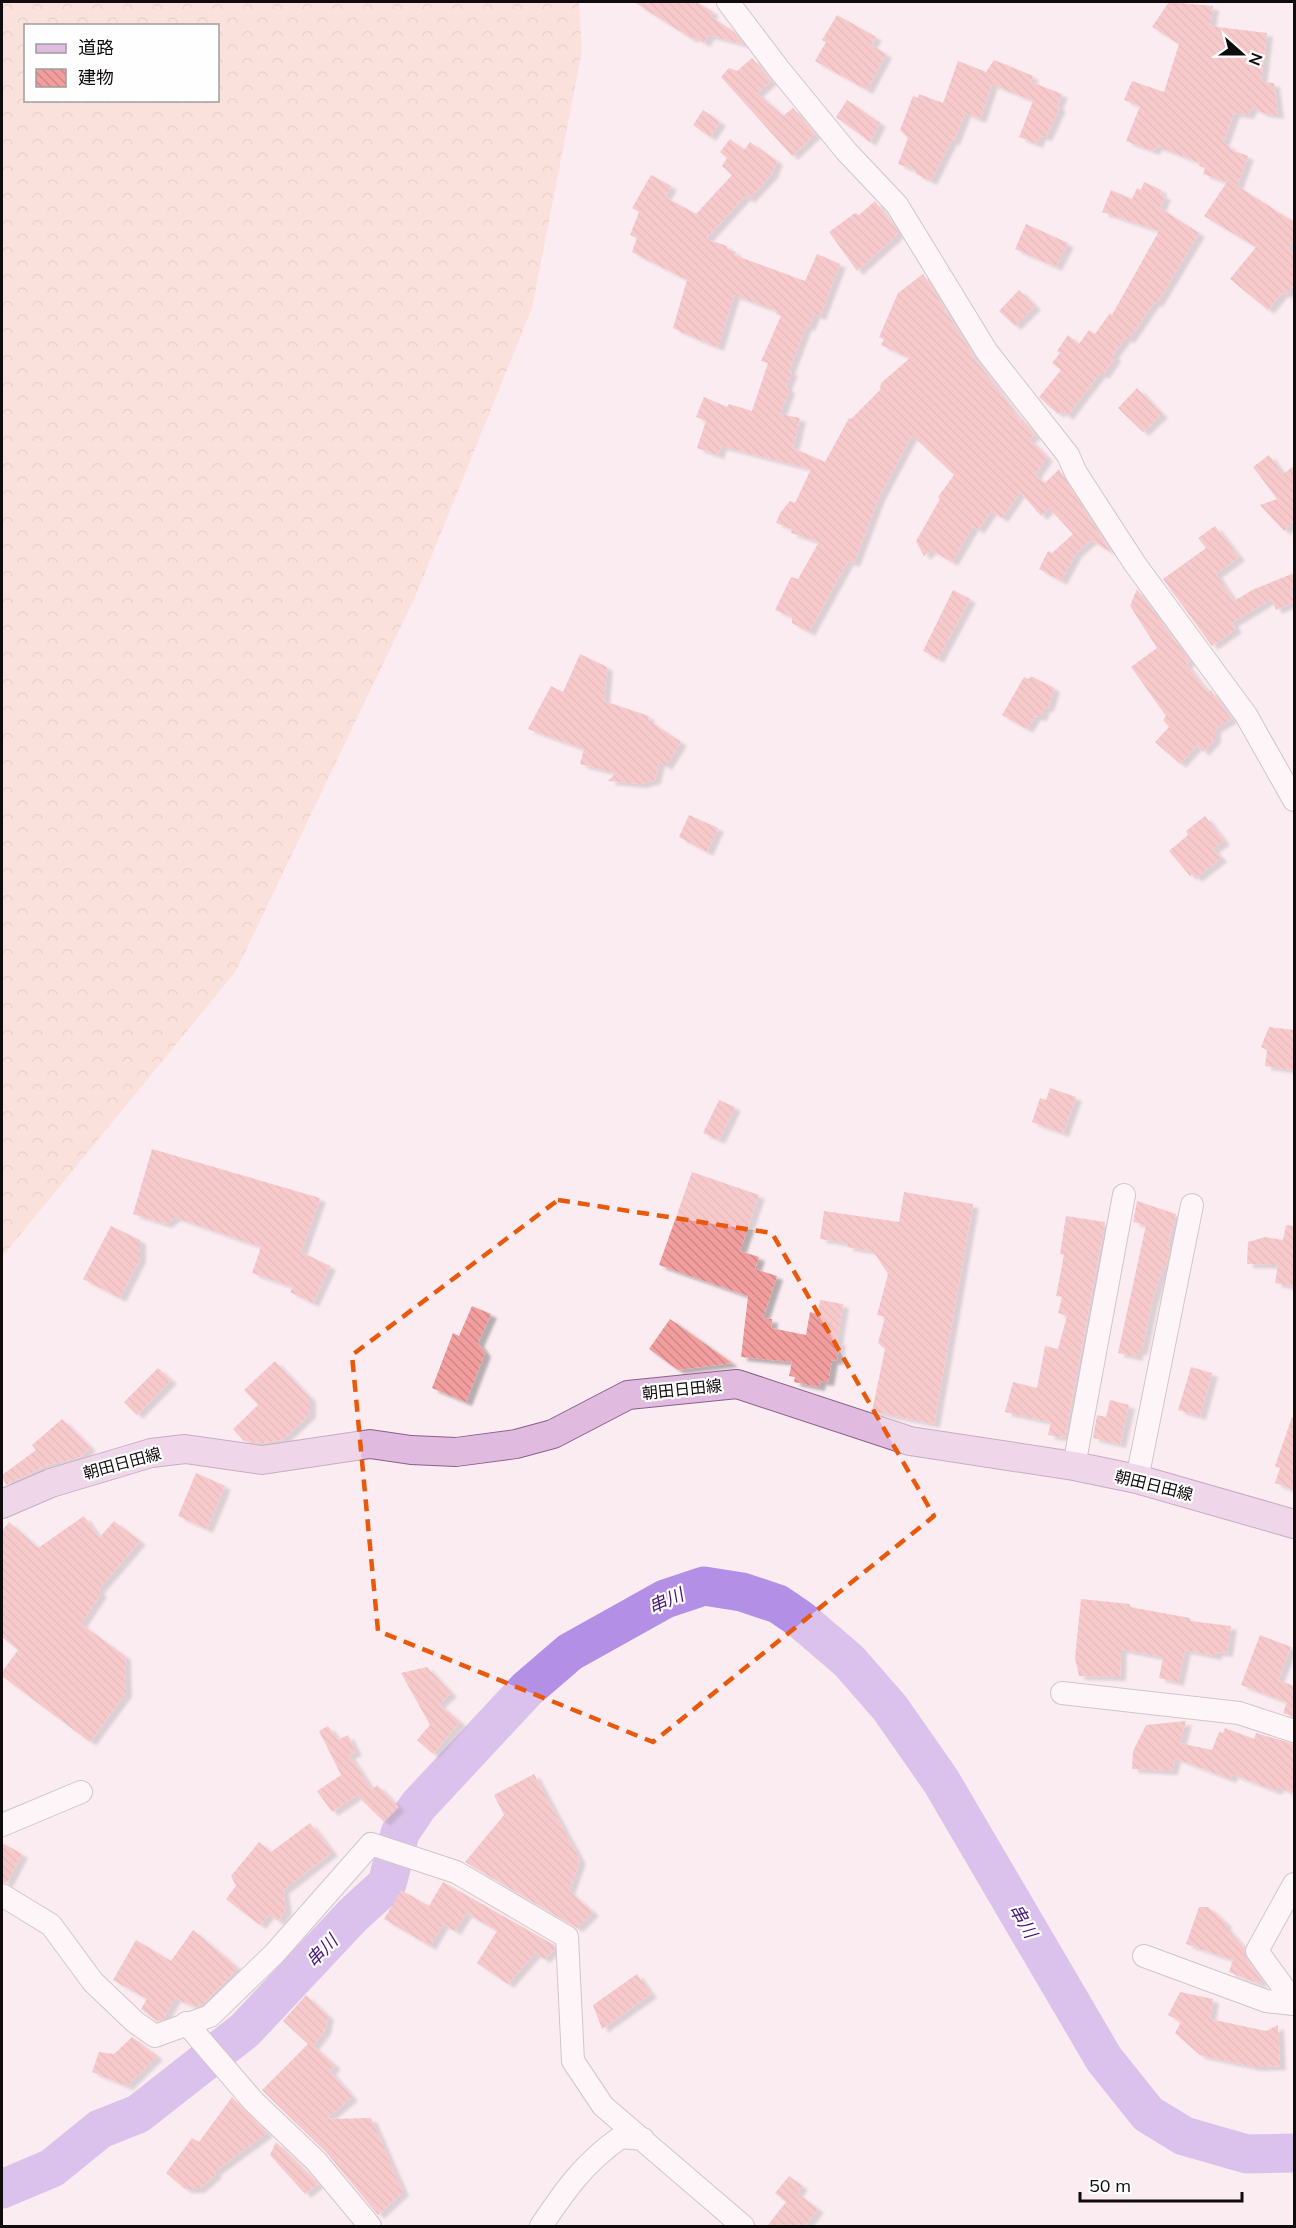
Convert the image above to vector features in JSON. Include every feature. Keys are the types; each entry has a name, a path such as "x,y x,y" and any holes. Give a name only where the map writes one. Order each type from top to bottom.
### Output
{"main road":[{"name":"朝田日田線","path":"2,1504 51,1483 151,1452 185,1449 262,1460 370,1444 411,1450 456,1452 516,1444 554,1434 627,1395 736,1384 910,1441 1074,1466 1137,1479 1294,1524"}],"street":[{"path":"728,2 816,114 897,205 987,352 1068,455 1076,473 1135,564 1246,715 1294,800"},
{"path":"1074,1466 1124,1195"},
{"path":"1137,1479 1192,1205"},
{"path":"1062,1693 1239,1713 1294,1731"},
{"path":"2,1825 81,1792"},
{"path":"2,1895 51,1924 93,1982 135,2022 155,2036 210,2016 275,1953 371,1844 456,1872 567,1937 573,2061 603,2106 743,2226"},
{"path":"1294,1884 1257,1951 1294,2003"},
{"path":"1144,1956 1266,2001 1294,2003"},
{"path":"186,2023 254,2102 316,2161 370,2226"},
{"path":"541,2226 572,2180 595,2155 621,2137 643,2139"}],"highlighted area":[{"path":"558,1200 772,1233 934,1516 653,1742 378,1631 352,1355"}],"green space":[{"path":"2,2 579,2 582,51 532,308 415,597 236,971 2,1257"}],"building":[{"path":"634,2 697,2 713,12 710,16 734,32 743,44 709,35 704,43 694,37 692,39"},
{"path":"1169,2 1213,6 1210,26 1267,33 1261,82 1274,83 1278,115 1263,113 1252,107 1248,115 1234,113 1223,143 1230,146 1229,149 1248,156 1237,186 1294,222 1294,239 1288,249 1294,254 1294,284 1286,295 1283,292 1268,310 1230,279 1256,247 1204,216 1227,182 1203,174 1205,168 1199,166 1200,163 1157,146 1153,151 1126,141 1140,106 1124,100 1132,81 1164,92 1179,44 1152,27"},
{"path":"837,15 876,37 871,45 886,54 867,90 815,61 826,42 822,40"},
{"path":"752,58 771,81 757,93 783,116 793,108 815,134 792,156 721,77 729,68 737,71"},
{"path":"994,60 1033,76 1031,82 1062,94 1057,106 1060,107 1046,137 1040,136 1037,144 1019,137 1033,101 992,84 980,119 965,113 954,141 951,141 931,181 916,174 915,170 898,164 908,138 900,130 913,96 918,98 919,94 943,103 958,61 986,72"},
{"path":"847,100 880,123 870,142 836,117"},
{"path":"703,110 720,122 710,137 693,125"},
{"path":"730,139 744,150 750,142 777,161 772,174 749,199 745,196 706,239 727,246 727,249 736,252 734,255 805,281 817,254 840,264 820,316 814,314 809,327 806,326 789,371 792,372 786,386 789,390 780,414 800,418 793,448 825,462 849,418 851,419 880,390 881,383 910,358 881,345 884,339 879,337 898,293 923,274 975,359 1021,421 1022,419 1035,435 1029,439 1047,457 1035,475 1045,483 1059,469 1111,552 1091,540 1076,553 1061,581 1039,569 1048,551 1052,553 1073,534 1049,508 1041,516 1020,492 1002,518 991,511 978,530 973,526 952,562 931,550 924,556 916,541 940,499 938,497 954,475 912,435 879,497 854,563 848,561 809,632 792,623 792,617 775,610 791,577 798,579 819,542 791,533 792,529 776,523 780,513 790,501 795,503 811,469 721,446 718,455 697,448 706,421 696,417 704,397 727,407 729,404 752,411 768,363 761,361 781,316 776,314 777,311 734,295 718,347 673,328 687,280 632,252 637,238 630,235 639,212 632,208 651,175 671,186 665,197 696,214 732,175 722,166 727,158 720,152"},
{"path":"1144,182 1161,190 1160,194 1165,196 1160,208 1199,233 1157,303 1154,302 1129,339 1125,338 1113,354 1115,358 1103,375 1100,373 1067,416 1061,411 1058,414 1039,397 1061,370 1052,363 1060,353 1057,351 1068,335 1079,344 1089,330 1095,334 1110,313 1112,315 1159,231 1102,212 1111,190 1132,199 1137,188 1141,190"},
{"path":"875,201 898,232 857,271 829,232 855,213 859,215"},
{"path":"1026,224 1068,243 1056,267 1015,249"},
{"path":"1019,290 1035,306 1015,326 999,311"},
{"path":"1137,388 1162,414 1143,432 1118,408"},
{"path":"1269,455 1283,474 1294,466 1294,524 1293,522 1284,531 1260,505 1277,499 1253,467"},
{"path":"1215,526 1239,557 1216,574 1234,601 1252,590 1294,573 1294,585 1290,587 1294,602 1276,610 1271,599 1232,623 1236,629 1212,646 1163,579 1206,548 1198,538"},
{"path":"1137,589 1190,661 1186,664 1207,692 1211,690 1231,719 1215,729 1215,739 1203,752 1197,745 1180,764 1155,742 1169,727 1163,720 1166,716 1131,667 1157,648 1130,606"},
{"path":"953,590 970,599 938,659 923,651"},
{"path":"580,654 607,667 604,701 649,716 648,720 681,742 666,766 659,762 655,780 641,784 608,781 616,773 580,764 584,749 528,729 551,686 563,692"},
{"path":"1031,676 1054,688 1048,708 1044,708 1041,717 1035,716 1027,729 1002,715 1024,677 1029,679"},
{"path":"689,815 718,828 707,852 679,837"},
{"path":"1205,816 1224,841 1213,849 1221,858 1196,878 1192,874 1190,876 1169,851 1188,835 1186,831"},
{"path":"1269,1027 1294,1030 1294,1070 1265,1066 1267,1050 1261,1047"},
{"path":"1050,1088 1076,1097 1063,1133 1032,1122 1040,1098 1046,1100"},
{"path":"719,1100 735,1107 719,1140 703,1133"},
{"path":"152,1149 320,1198 301,1252 330,1266 313,1303 290,1292 293,1287 252,1273 261,1247 175,1217 166,1224 133,1214"},
{"path":"692,1172 759,1195 740,1251 759,1257 755,1269 777,1276 763,1318 772,1319 771,1328 806,1335 810,1312 818,1314 820,1300 843,1304 837,1341 840,1341 837,1361 832,1360 828,1382 820,1381 819,1387 794,1382 795,1377 789,1376 792,1362 741,1357 748,1296 659,1265"},
{"path":"904,1192 973,1204 934,1424 872,1411 885,1349 878,1343 885,1317 877,1315 888,1274 873,1251 847,1247 848,1243 820,1239 824,1211 899,1222"},
{"path":"1137,1201 1176,1214 1167,1247 1170,1248 1165,1269 1162,1269 1142,1350 1137,1352 1137,1357 1118,1353 1146,1225 1133,1222"},
{"path":"1066,1216 1105,1222 1065,1438 1048,1435 1051,1422 1005,1412 1013,1382 1037,1388 1045,1346 1058,1349 1067,1316 1058,1313 1062,1297 1056,1296 1064,1255 1060,1254"},
{"path":"1286,1225 1294,1226 1294,1287 1275,1283 1278,1265 1247,1264 1248,1242 1265,1237 1283,1240"},
{"path":"111,1226 140,1240 140,1259 120,1298 83,1279"},
{"path":"472,1306 491,1314 478,1343 485,1353 466,1402 432,1388 453,1333 459,1336"},
{"path":"670,1319 732,1363 678,1370 649,1349"},
{"path":"275,1361 310,1398 310,1414 282,1440 262,1443 244,1441 233,1429 258,1405 244,1390"},
{"path":"1191,1367 1212,1373 1200,1416 1178,1410"},
{"path":"158,1368 171,1380 137,1415 124,1402"},
{"path":"1110,1400 1129,1405 1120,1444 1093,1438 1097,1415 1106,1417"},
{"path":"1292,1417 1294,1418 1294,1490 1275,1483 1280,1468 1275,1466"},
{"path":"62,1419 90,1447 81,1457 48,1465 6,1485 2,1475 36,1450 32,1445"},
{"path":"196,1473 225,1486 207,1529 178,1516"},
{"path":"84,1516 99,1538 114,1521 140,1541 98,1590 101,1593 81,1624 125,1656 126,1693 90,1742 2,1676 2,1672 18,1650 2,1637 2,1531 9,1522 38,1548"},
{"path":"1081,1599 1130,1604 1130,1607 1190,1618 1190,1621 1231,1626 1227,1653 1217,1652 1215,1656 1185,1650 1178,1682 1159,1678 1163,1657 1121,1649 1120,1677 1079,1676 1075,1658"},
{"path":"1260,1635 1291,1647 1278,1680 1294,1686 1294,1717 1283,1713 1287,1702 1241,1685"},
{"path":"427,1667 451,1693 439,1704 460,1722 433,1754 417,1740 430,1725 401,1673"},
{"path":"1186,1721 1180,1743 1212,1750 1219,1732 1223,1733 1225,1728 1254,1739 1256,1733 1294,1744 1294,1793 1278,1787 1276,1791 1232,1774 1230,1779 1175,1758 1172,1771 1132,1769 1133,1751 1146,1725"},
{"path":"328,1726 338,1740 348,1735 356,1752 349,1755 372,1790 377,1785 399,1807 384,1822 357,1795 332,1812 317,1791 341,1775 319,1731"},
{"path":"534,1774 580,1860 569,1891 593,1912 577,1928 465,1862 504,1815 494,1795"},
{"path":"310,1823 332,1852 283,1890 286,1910 278,1921 269,1914 260,1925 226,1899 236,1886 231,1876 259,1842 271,1852"},
{"path":"2,1843 22,1854 7,1883 2,1882"},
{"path":"443,1882 554,1945 554,1950 544,1959 535,1953 508,1984 477,1963 497,1931 466,1913 455,1931 443,1924 430,1946 384,1919 401,1890 429,1906"},
{"path":"1199,1907 1208,1907 1226,1923 1225,1926 1244,1948 1246,1958 1261,1980 1260,1984 1229,1972 1233,1960 1186,1944"},
{"path":"193,1930 238,1968 203,2004 196,2007 175,1998 163,2019 157,2021 141,2009 147,1999 113,1980 136,1940 171,1961"},
{"path":"637,1974 651,1994 602,2029 593,2005"},
{"path":"1180,1992 1213,1999 1210,2019 1266,2031 1278,2025 1280,2066 1255,2067 1200,2055 1175,2033 1181,2022 1168,2015"},
{"path":"306,1995 328,2016 325,2030 313,2046 335,2065 330,2071 352,2097 326,2119 371,2118 403,2192 378,2215 326,2152 262,2090 308,2044 283,2021"},
{"path":"132,2037 157,2056 127,2086 92,2072 99,2052 114,2054"},
{"path":"232,2097 267,2133 214,2172 216,2174 199,2189 185,2189 166,2173 192,2138 199,2142"},
{"path":"276,2142 318,2184 305,2194 270,2155"},
{"path":"789,2176 802,2186 797,2193 818,2209 805,2226 767,2226 786,2202 775,2193"}],"waterway":[{"name":"串川","path":"2,2189 52,2168 100,2129 138,2114 245,2030 353,1915 387,1884 400,1833 418,1806 527,1689 570,1652 665,1599 704,1586 742,1592 778,1604 800,1619 849,1661 890,1708 941,1781 1104,2059 1148,2114 1184,2136 1247,2154 1294,2153"}]}
